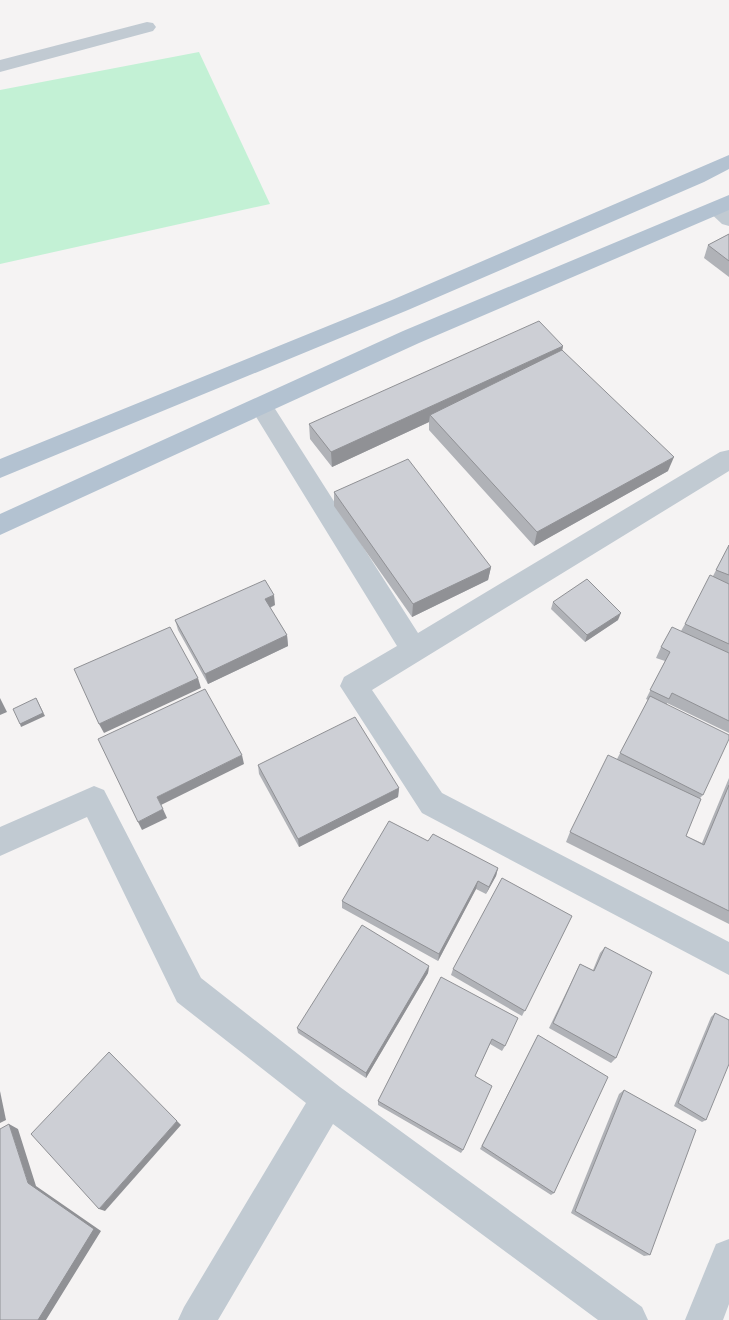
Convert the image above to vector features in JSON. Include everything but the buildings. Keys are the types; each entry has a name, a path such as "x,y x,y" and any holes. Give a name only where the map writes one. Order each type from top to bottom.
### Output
{"main road":[{"path":"0,469 409,301 697,178 729,161"},
{"path":"0,526 262,407 411,336 725,210"}],"street":[{"path":"0,66 147,27"},
{"path":"262,407 414,650"},
{"path":"729,458 354,686 432,803 729,958"},
{"path":"0,842 94,800 189,990 328,1099 629,1320"},
{"path":"197,1320 328,1099"},
{"path":"704,1320 729,1257"}],"green space":[{"path":"199,52 270,204 0,264 0,90"}]}
